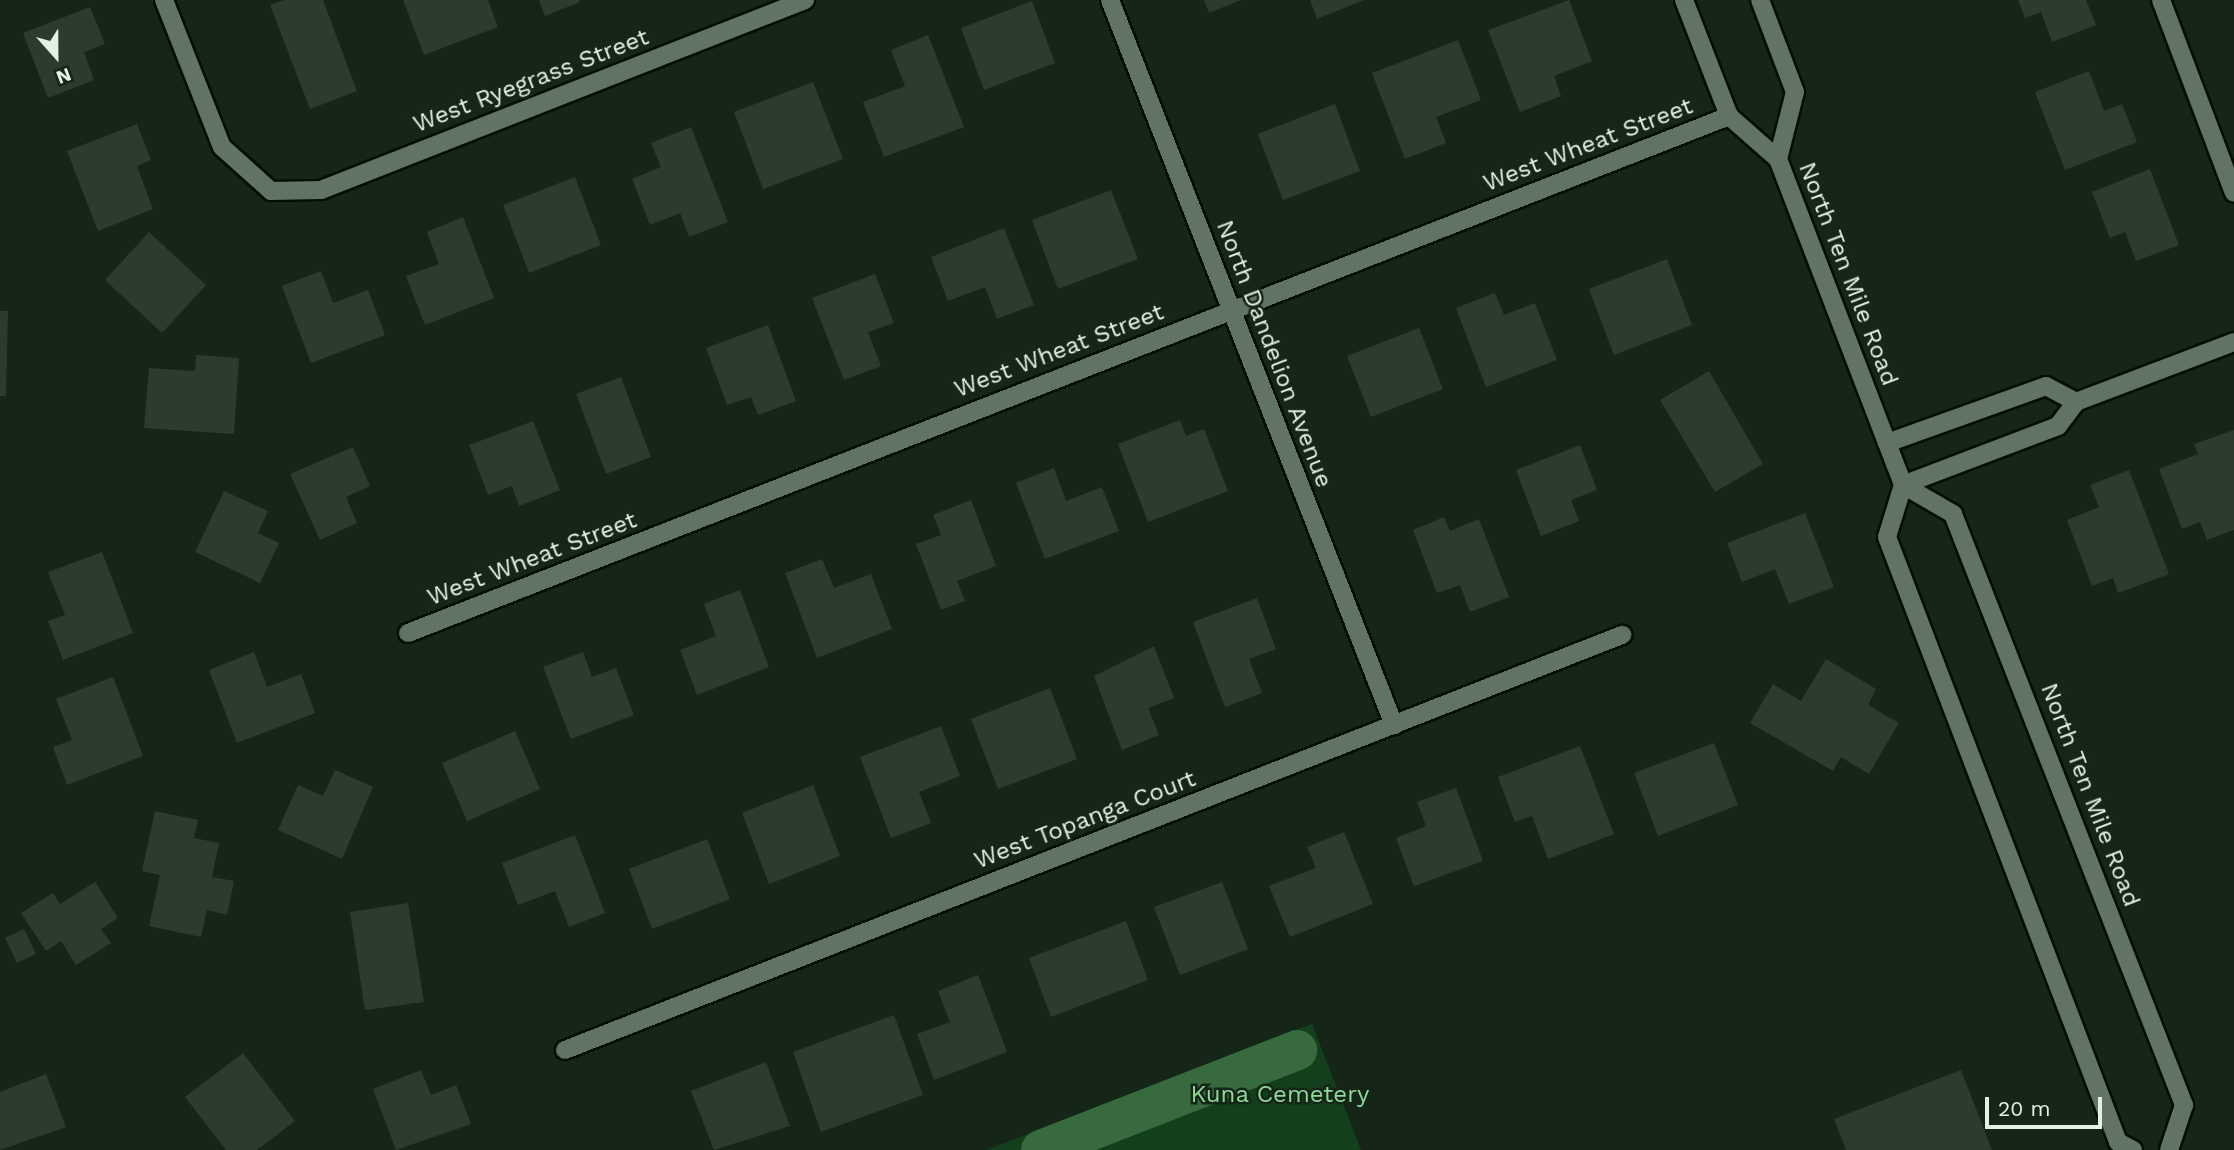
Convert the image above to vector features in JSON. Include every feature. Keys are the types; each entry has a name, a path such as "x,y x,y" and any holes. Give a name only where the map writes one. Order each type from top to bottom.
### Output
{"street":[{"name":"West Ryegrass Street","path":"164,0 222,148 271,191 321,190 805,0"},
{"name":"North Dandelion Avenue","path":"1110,0 1394,725"},
{"name":"North Ten Mile Road","path":"1684,0 1729,116 1778,159 1903,485 1953,514 2184,1105 2169,1150"},
{"name":"North Ten Mile Road","path":"1760,0 1795,92 1778,159"},
{"path":"2161,0 2234,193"},
{"name":"West Wheat Street","path":"408,634 1729,116"},
{"path":"2133,1150 2118,1142 1887,537 1903,485 2058,426 2076,402 2234,342"},
{"path":"1887,443 2046,386 2076,402"},
{"name":"West Topanga Court","path":"565,1050 1622,635"}],"green space":[{"name":"Kuna Cemetery","path":"1312,1024 1361,1150 986,1150"}],"building":[{"path":"284,0 323,0 357,91 310,109 270,5"},
{"path":"403,0 488,0 498,27 424,55"},
{"path":"539,0 579,0 580,2 545,16"},
{"path":"1204,0 1241,0 1209,13"},
{"path":"1310,0 1364,0 1317,19"},
{"path":"1569,0 1592,61 1554,76 1561,96 1520,112 1488,30"},
{"path":"2018,0 2086,0 2096,25 2052,42 2041,12 2025,18"},
{"path":"1032,1 1055,63 984,90 961,28"},
{"path":"90,7 105,44 84,52 94,80 48,98 23,33"},
{"path":"928,35 964,127 884,157 863,102 905,86 891,50"},
{"path":"1458,40 1481,100 1436,117 1446,143 1405,159 1372,73"},
{"path":"2089,71 2104,111 2122,104 2137,142 2065,170 2035,92"},
{"path":"813,82 843,159 763,189 734,112"},
{"path":"1335,104 1360,171 1283,200 1258,134"},
{"path":"137,124 151,160 137,166 153,209 98,231 67,151"},
{"path":"691,127 728,222 689,237 680,213 650,225 632,179 661,167 651,143"},
{"path":"2150,169 2179,245 2136,261 2125,232 2110,238 2092,192"},
{"path":"575,177 601,245 529,273 503,205"},
{"path":"1111,190 1138,259 1058,289 1032,220"},
{"path":"463,217 494,298 425,325 406,276 439,264 427,232"},
{"path":"1004,228 1034,305 997,319 985,287 948,301 931,257"},
{"path":"149,232 206,285 162,333 105,280"},
{"path":"1667,259 1692,325 1614,355 1589,289"},
{"path":"321,271 333,303 368,290 385,335 311,363 282,286"},
{"path":"875,274 894,323 868,332 881,366 844,380 812,298"},
{"path":"1495,293 1504,315 1535,303 1557,360 1486,387 1456,308"},
{"path":"0,311 8,311 6,396 0,396"},
{"path":"768,325 796,401 758,415 751,397 727,405 706,348"},
{"path":"1419,328 1443,389 1371,417 1347,356"},
{"path":"196,355 239,358 234,434 144,428 149,368 195,371"},
{"path":"1709,371 1763,464 1715,492 1660,400"},
{"path":"621,377 651,457 606,474 576,394"},
{"path":"1180,420 1186,436 1204,429 1228,491 1148,522 1118,444"},
{"path":"533,421 560,490 519,506 512,486 488,495 469,445"},
{"path":"2234,430 2234,530 2207,540 2200,522 2182,529 2159,469 2198,454 2194,444"},
{"path":"1580,445 1597,490 1571,500 1579,521 1541,536 1516,470"},
{"path":"353,447 370,486 346,497 357,523 320,540 290,474"},
{"path":"1054,468 1066,501 1102,487 1119,531 1045,559 1016,483"},
{"path":"2129,470 2169,574 2118,593 2113,578 2092,586 2067,520 2099,507 2090,485"},
{"path":"224,491 268,511 258,533 279,543 260,583 195,552"},
{"path":"971,500 996,566 957,581 965,601 941,610 916,544 941,535 933,515"},
{"path":"1805,513 1834,587 1789,604 1775,569 1742,582 1727,543"},
{"path":"1444,517 1450,531 1479,519 1509,597 1470,612 1460,585 1437,593 1413,530"},
{"path":"102,552 133,633 63,660 48,621 65,615 48,572"},
{"path":"822,559 834,588 871,574 892,629 817,658 785,573"},
{"path":"740,590 769,667 697,695 680,650 716,636 704,604"},
{"path":"1257,598 1276,649 1249,659 1262,693 1225,707 1193,622"},
{"path":"1154,646 1174,698 1148,708 1159,735 1122,750 1094,676"},
{"path":"254,652 267,687 301,674 315,713 237,743 209,670"},
{"path":"583,652 592,677 616,668 634,715 571,739 543,667"},
{"path":"1826,659 1876,689 1868,705 1899,723 1869,774 1841,757 1833,771 1750,723 1773,684 1801,701"},
{"path":"113,677 143,756 67,785 53,747 72,740 56,699"},
{"path":"1050,688 1077,759 998,789 971,719"},
{"path":"941,726 960,776 919,792 931,823 891,838 860,757"},
{"path":"515,731 540,789 467,821 442,763"},
{"path":"1714,743 1738,805 1658,836 1634,773"},
{"path":"1580,746 1614,834 1548,859 1532,816 1515,822 1498,777"},
{"path":"335,770 373,787 342,859 278,830 298,785 323,796"},
{"path":"813,785 840,856 769,884 742,813"},
{"path":"1456,788 1483,861 1414,886 1396,838 1426,826 1417,802"},
{"path":"155,811 198,820 194,838 219,843 212,877 234,881 227,915 207,910 201,937 149,926 160,875 142,871"},
{"path":"1344,832 1373,904 1290,937 1269,886 1316,868 1307,847"},
{"path":"575,835 605,913 569,927 555,891 518,905 502,863"},
{"path":"707,839 730,899 652,929 629,869"},
{"path":"95,882 118,918 101,929 111,943 76,965 61,941 46,951 21,913 53,893 60,904"},
{"path":"1222,882 1248,949 1180,975 1154,907"},
{"path":"408,903 424,1002 365,1010 350,912"},
{"path":"1126,921 1148,980 1051,1017 1029,958"},
{"path":"24,929 36,954 17,963 5,938"},
{"path":"978,975 1007,1052 934,1080 917,1034 950,1022 938,991"},
{"path":"894,1015 923,1095 821,1132 793,1052"},
{"path":"243,1053 295,1121 257,1150 226,1150 185,1097"},
{"path":"766,1062 790,1126 714,1150 691,1091"},
{"path":"421,1070 431,1095 456,1085 471,1124 396,1150 373,1089"},
{"path":"1961,1070 1992,1150 1846,1150 1834,1119"},
{"path":"46,1074 66,1127 0,1150 0,1092"}],"waterway":[{"path":"1041,1150 1297,1050"}]}
